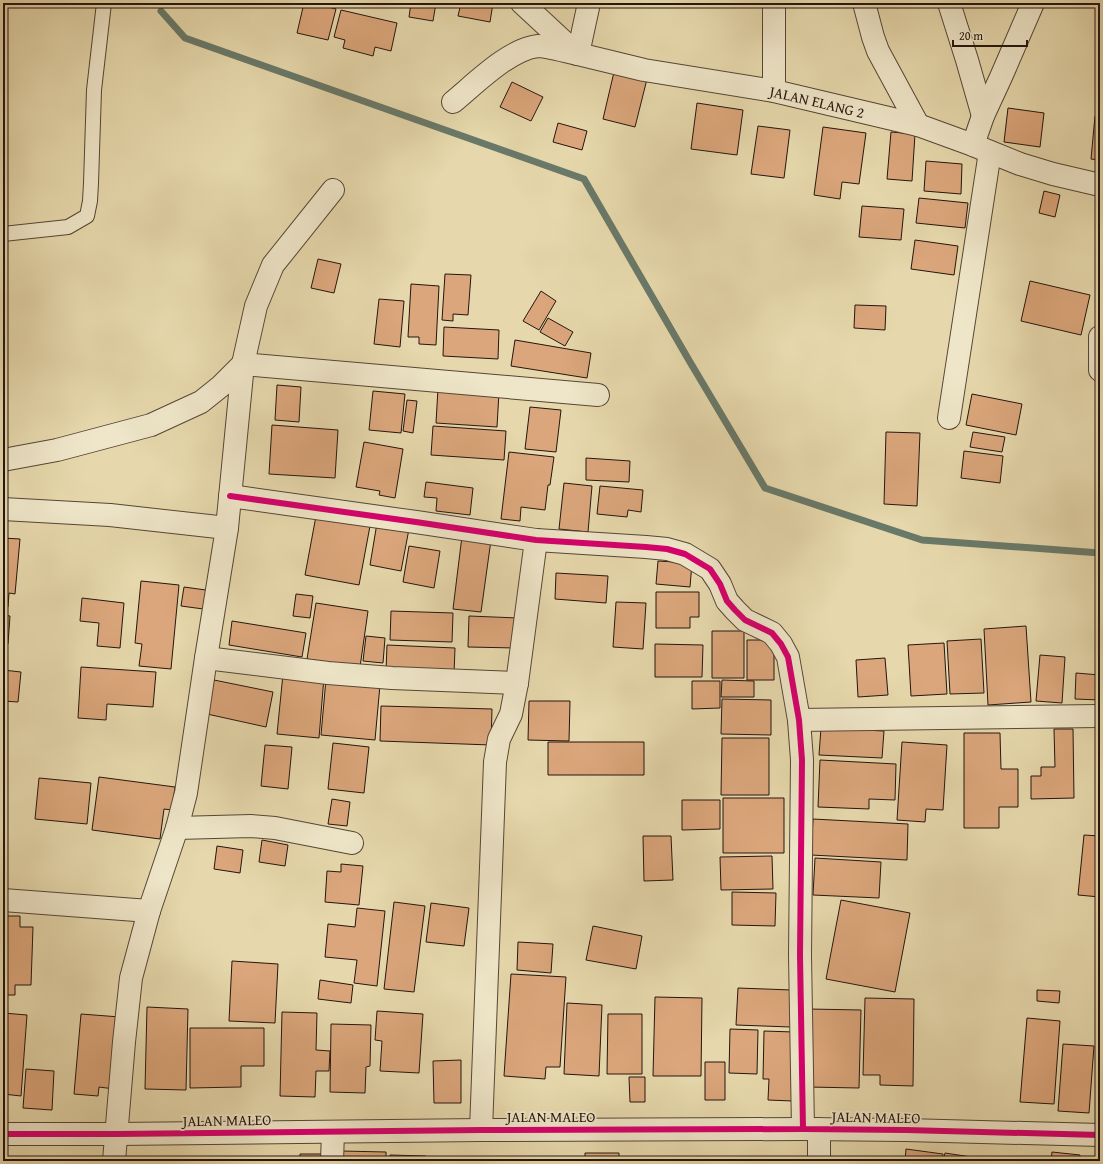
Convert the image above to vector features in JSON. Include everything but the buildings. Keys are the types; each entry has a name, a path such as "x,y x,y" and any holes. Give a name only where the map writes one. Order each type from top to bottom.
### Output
{"street":[{"path":"522,3 578,54 590,3"},
{"path":"774,3 774,91"},
{"path":"864,3 878,50 918,125"},
{"path":"949,3 983,116 982,148 949,418"},
{"path":"983,116 1032,3"},
{"name":"JALAN ELANG 2","path":"453,102 495,66 522,50 539,46 644,70 774,91 918,125 982,148 1020,164 1053,174 1100,185"},
{"path":"114,1161 131,978 149,911 178,828 186,793 206,658 228,528 243,364 256,306 273,264 333,190"},
{"path":"1100,337 1100,370"},
{"path":"3,460 57,450 151,425 201,402 221,386 243,364 598,395"},
{"path":"230,496 536,540 668,550 685,554 710,569 720,584 727,601 745,620 772,633 781,644 788,657 799,720 802,760 800,955 811,1129 819,1161"},
{"path":"3,509 110,515 228,528"},
{"path":"481,1130 495,762 499,739 511,714 517,683 536,540"},
{"path":"206,658 328,673 392,678 517,683"},
{"path":"799,720 1100,716"},
{"path":"178,828 251,826 275,828 352,843"},
{"path":"3,900 149,911"},
{"name":"JALAN MALEO","path":"3,1134 811,1129 906,1130 1100,1136"},
{"path":"332,1161 333,1132"}],"lane":[{"path":"3,234 68,227 87,216 90,201 94,90 104,3"}],"waterway":[{"path":"161,11 185,38 584,179 765,488 922,540 1100,553"}],"cycle path":[{"path":"230,496 536,540 667,549 685,554 710,569 720,584 727,601 735,610 745,620 772,633 781,644 788,657 799,720 802,760 800,955 803,1129"},
{"path":"3,1134 803,1129 1100,1135"}]}
